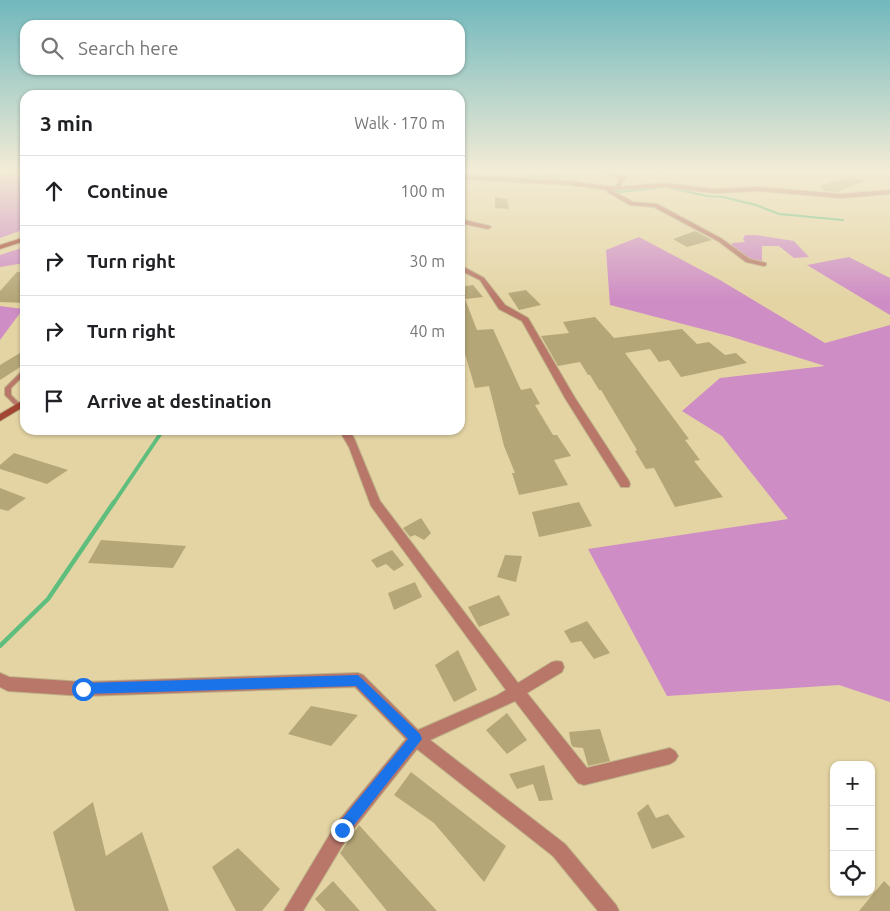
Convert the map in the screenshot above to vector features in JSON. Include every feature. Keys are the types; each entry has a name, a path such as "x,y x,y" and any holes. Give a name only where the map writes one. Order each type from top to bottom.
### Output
{"main road":[{"path":"0,248 20,241"},
{"path":"0,418 20,405"}],"street":[{"path":"673,215 720,240 748,260 764,264"},
{"path":"465,222 488,227"},
{"path":"465,269 482,279 502,308 525,320 570,398 626,484"},
{"path":"347,435 353,443 362,473 375,503 516,691 584,777 670,756"},
{"path":"293,911 342,830 416,739 501,701 557,667"},
{"path":"0,680 8,684 83,689 358,680 416,739 559,850 610,911"}],"lane":[{"path":"20,376 8,388 8,395 20,403"}],"shaded area":[{"path":"0,215 20,215 20,231 0,238"},
{"path":"745,235 794,241 809,257 794,258 779,246 762,246 762,261 749,259 732,247 732,243 745,242 743,239"},
{"path":"639,237 720,280 825,343 890,325 890,702 839,685 667,696 588,549 788,519 722,436 682,411 720,378 825,366 729,336 610,305 606,250"},
{"path":"20,249 20,264 0,267 0,255"},
{"path":"849,257 890,278 890,315 807,265"},
{"path":"0,306 20,309 20,313 0,340"}],"building":[{"path":"695,231 712,240 687,247 673,239"},
{"path":"17,272 20,272 20,303 0,302 0,291"},
{"path":"473,285 483,297 465,299 465,286"},
{"path":"526,290 541,305 519,310 508,293"},
{"path":"465,299 477,330 493,329 521,390 531,388 540,404 535,405 553,435 557,435 571,456 554,460 568,485 519,495 512,473 515,473 504,446 489,386 475,388 465,354"},
{"path":"595,317 614,338 682,329 697,344 709,342 725,355 736,353 747,363 681,377 669,360 659,362 650,349 625,353 689,439 685,440 700,460 694,461 723,497 675,507 654,468 646,469 635,451 637,450 601,390 599,390 580,362 558,366 541,336 569,333 563,322"},
{"path":"20,353 20,367 0,380 0,365"},
{"path":"14,453 68,470 47,484 0,469 0,465"},
{"path":"0,488 26,498 8,511 0,509"},
{"path":"579,502 592,526 539,537 532,512"},
{"path":"421,518 431,533 424,540 415,535 410,537 403,528"},
{"path":"101,540 186,546 173,568 88,563"},
{"path":"392,550 404,565 394,571 386,564 377,568 371,560"},
{"path":"505,555 522,556 516,582 497,577"},
{"path":"415,582 422,597 394,610 388,593"},
{"path":"499,595 510,615 479,627 468,607"},
{"path":"587,621 610,653 594,659 581,641 571,643 564,631"},
{"path":"458,650 477,690 454,702 435,665"},
{"path":"311,706 358,715 331,746 288,734"},
{"path":"507,713 527,740 507,754 486,730"},
{"path":"600,729 610,761 588,766 583,748 573,747 569,732"},
{"path":"544,765 553,800 539,801 533,784 517,789 509,774"},
{"path":"411,772 506,846 484,882 434,823 394,795"},
{"path":"93,802 106,856 142,832 169,911 75,911 53,832"},
{"path":"648,804 656,818 668,814 685,837 652,849 637,813"},
{"path":"359,825 437,911 387,911 340,853"},
{"path":"238,848 280,889 262,911 236,911 212,867"},
{"path":"333,881 360,911 326,911 315,899"},
{"path":"884,881 890,887 890,911 859,911 872,896 875,896 875,892"}],"waterway":[{"path":"784,215 843,220"},
{"path":"113,504 160,435"},
{"path":"0,646 48,599 114,502"}],"route":[{"path":"83,689 358,680 416,739 342,830"}]}
